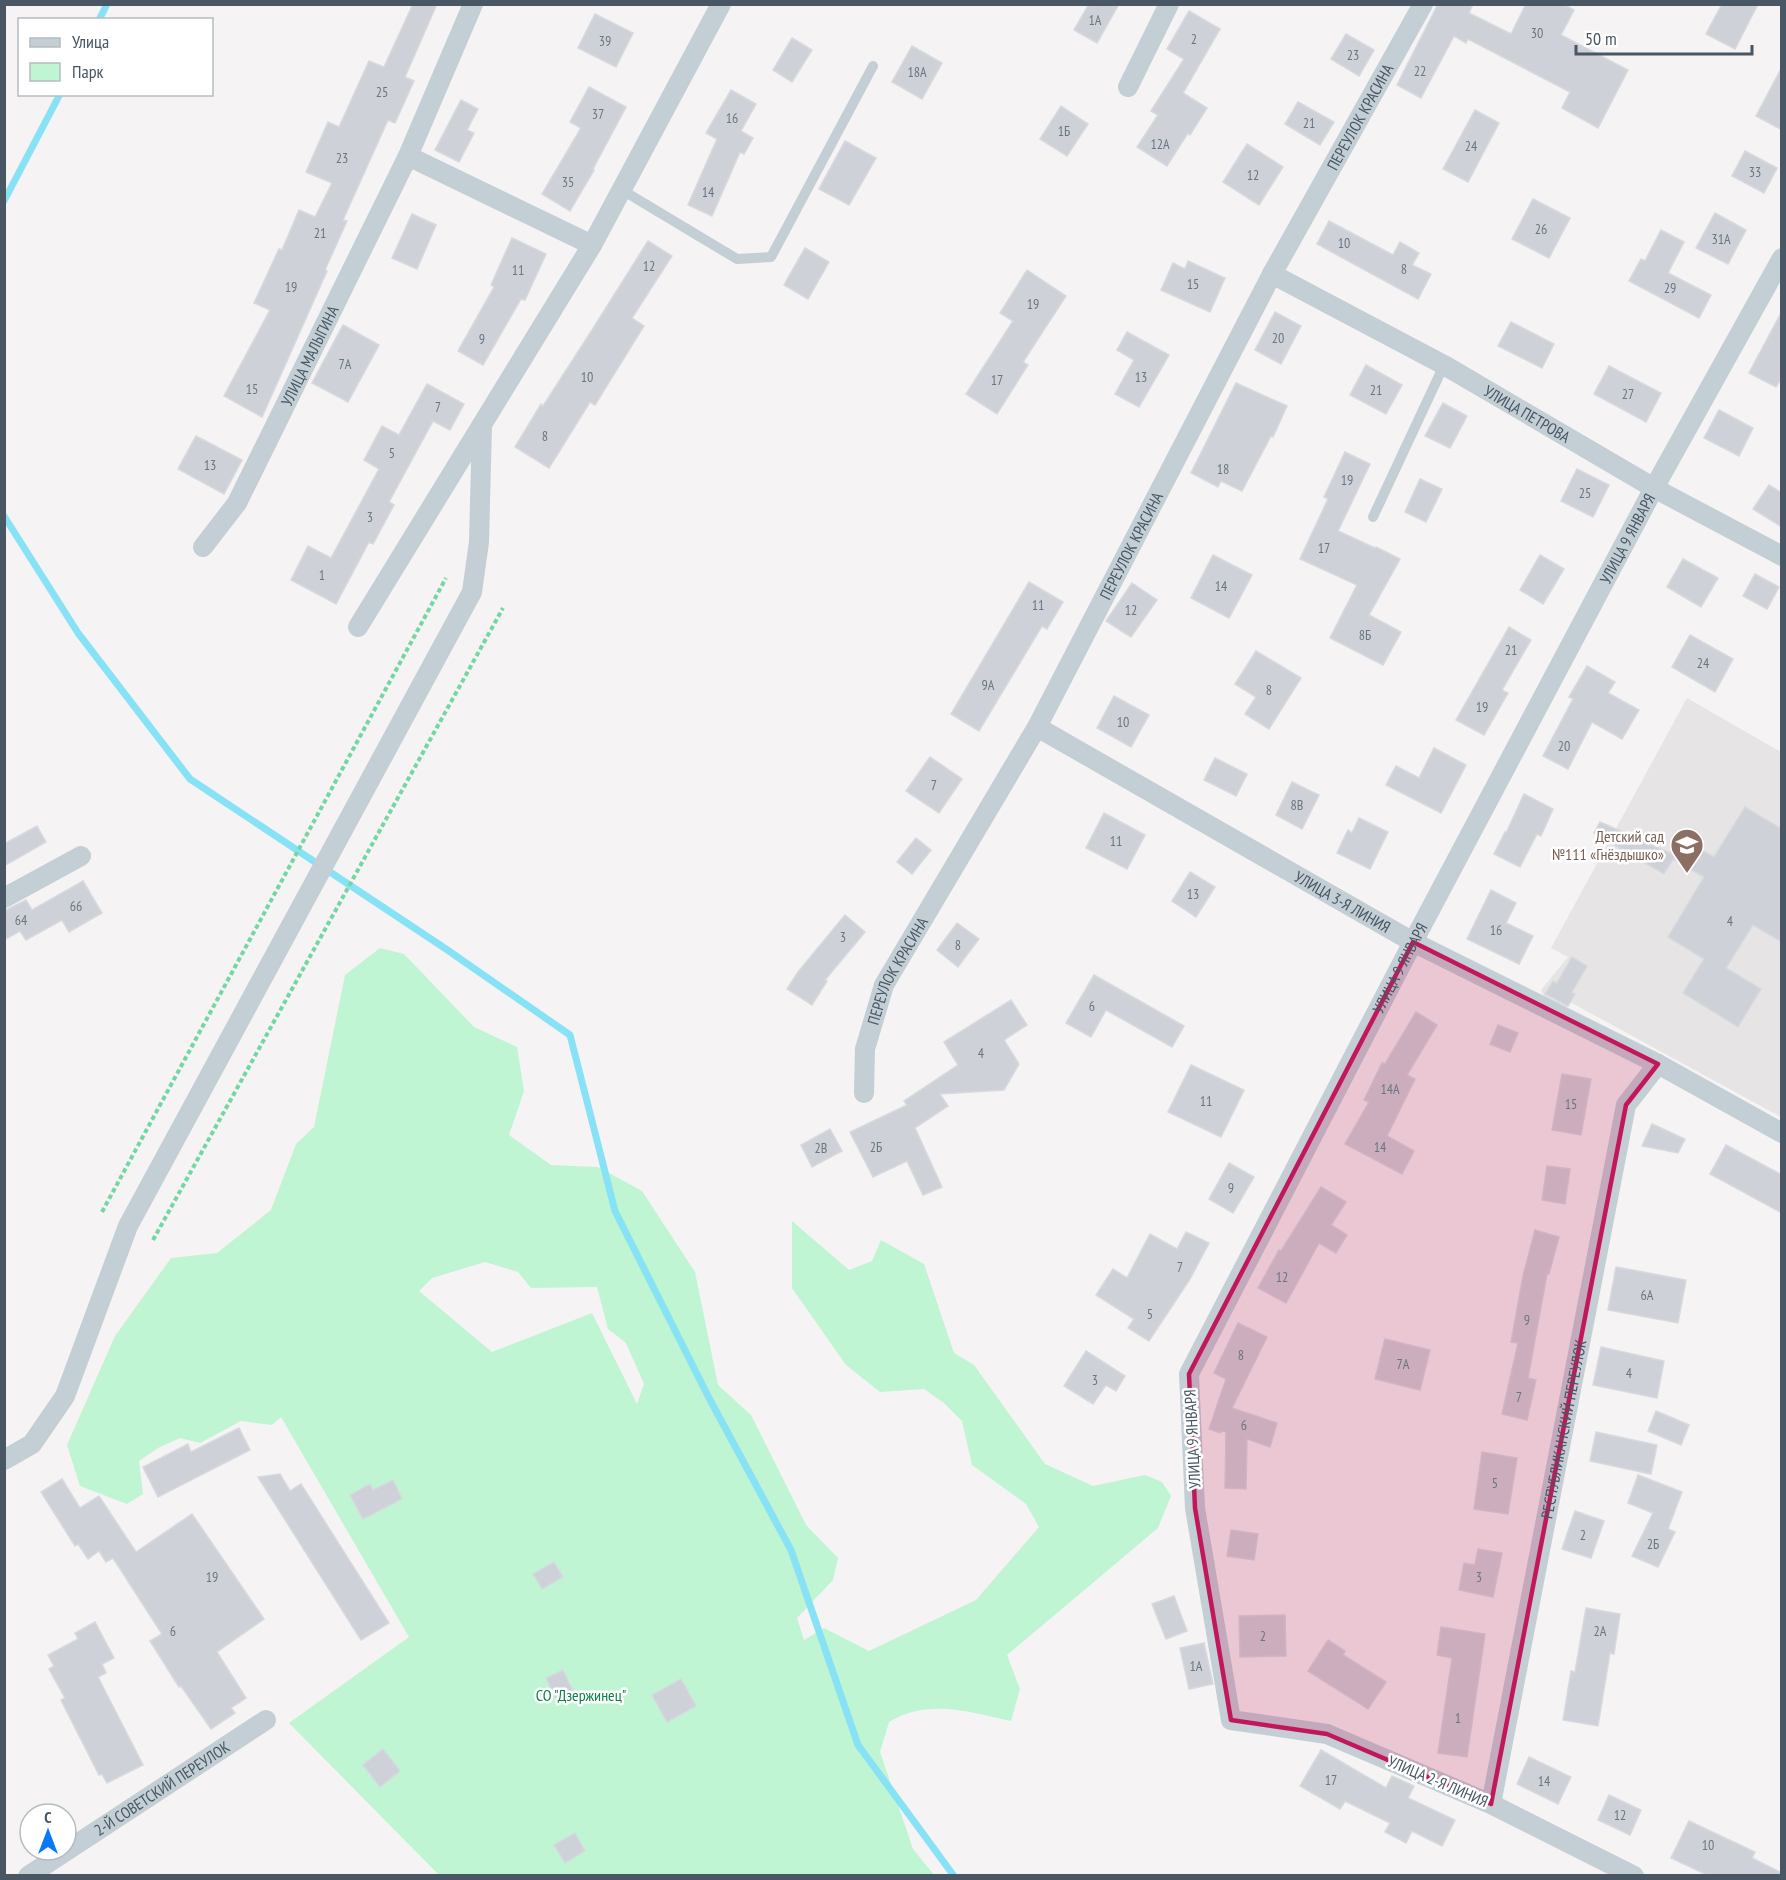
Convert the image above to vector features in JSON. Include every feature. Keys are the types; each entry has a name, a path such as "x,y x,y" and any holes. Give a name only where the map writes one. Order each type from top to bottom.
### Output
{"street":[{"name":"УЛИЦА МАЛЫГИНА","path":"203,547 237,502 408,156 473,4"},
{"path":"358,627 592,245 721,4"},
{"path":"1128,87 1169,4"},
{"name":"ПЕРЕУЛОК КРАСИНА","path":"864,1093 865,1049 884,986 1037,727 1272,274 1423,4"},
{"path":"408,156 592,245"},
{"name":"УЛИЦА 9 ЯНВАРЯ","path":"1231,1720 1195,1508 1189,1374 1413,942 1654,488 1782,258"},
{"name":"УЛИЦА ПЕТРОВА","path":"1272,274 1444,365 1654,488 1782,556"},
{"path":"4,1460 32,1444 65,1396 128,1226 472,592 479,542 482,425"},
{"name":"УЛИЦА 3-Я ЛИНИЯ","path":"1037,727 1413,942 1658,1064 1782,1133"},
{"path":"4,898 81,856"},
{"name":"РЕСПУБЛИКАНСКИЙ ПЕРЕУЛОК","path":"1491,1804 1626,1105 1658,1064"},
{"name":"2-Й СОВЕТСКИЙ ПЕРЕУЛОК","path":"28,1875 266,1720"},
{"name":"УЛИЦА 2-Я ЛИНИЯ","path":"1231,1720 1328,1734 1491,1804 1634,1875"}],"lane":[{"path":"622,190 737,259 771,257 873,66"},
{"path":"1372,517 1444,365"}],"path":[{"path":"102,1212 446,578"},
{"path":"153,1240 502,609"}],"highlighted area":[{"path":"1413,942 1658,1064 1626,1105 1491,1804 1327,1734 1231,1720 1195,1508 1189,1374"}],"shaded area":[{"name":"Детский сад №111 «Гнёздышко»","path":"1687,698 1781,752 1781,1117 1570,1002 1566,1009 1544,997 1541,990 1568,957 1551,948"}],"green space":[{"name":"СО \"Дзержинец\"","path":"380,948 404,954 474,1027 517,1047 524,1091 509,1135 551,1165 598,1167 642,1191 695,1272 718,1385 751,1415 806,1525 838,1558 833,1580 797,1618 804,1640 824,1628 869,1651 976,1600 1039,1527 1026,1504 972,1465 962,1421 944,1403 924,1389 880,1392 846,1365 792,1288 792,1221 849,1270 872,1261 881,1240 924,1264 954,1353 974,1365 1045,1464 1093,1486 1145,1475 1162,1482 1171,1496 1158,1528 1007,1655 1020,1689 1011,1721 965,1711 934,1709 919,1710 889,1722 880,1752 913,1849 934,1875 440,1876 289,1723 409,1637 281,1417 272,1425 241,1421 200,1443 180,1438 158,1448 139,1461 143,1494 127,1504 80,1486 67,1445 115,1336 171,1258 217,1253 271,1210 296,1144 314,1127 345,975","holes":["485,1262 518,1272 531,1288 597,1287 608,1329 626,1343 644,1384 637,1404 592,1313 492,1352 419,1291 432,1278"]}],"building":[{"path":"413,4 437,4 405,77 414,81 395,123 388,120 343,220 347,221 325,270 327,271 262,417 224,396 270,310 254,303 279,249 282,250 299,210 315,217 332,183 306,172 328,122 339,127 369,61 384,67"},
{"path":"1089,4 1119,4 1097,43 1074,30"},
{"path":"1438,4 1473,4 1469,13 1511,34 1526,4 1563,4 1574,10 1561,35 1628,70 1598,128 1562,108 1570,92 1468,39 1466,43 1454,36 1421,98 1397,85"},
{"path":"1722,4 1758,4 1735,49 1706,34"},
{"path":"1189,11 1220,29 1183,93 1207,108 1167,166 1137,147 1158,115 1151,111 1184,59 1167,49"},
{"path":"595,14 633,33 616,67 578,48"},
{"path":"1346,34 1374,50 1359,76 1331,59"},
{"path":"792,38 812,50 792,82 773,70"},
{"path":"912,46 942,63 922,99 892,82"},
{"path":"1782,67 1782,130 1756,116"},
{"path":"589,87 626,107 570,211 542,194 581,128 570,122"},
{"path":"731,90 756,104 741,131 753,138 744,154 740,152 712,216 688,205 717,139 706,133"},
{"path":"461,100 478,109 467,130 474,133 459,162 435,150"},
{"path":"1298,102 1334,122 1320,145 1285,124"},
{"path":"1061,106 1088,124 1067,156 1040,139"},
{"path":"1475,110 1499,123 1468,182 1443,169"},
{"path":"845,141 876,158 849,205 819,189"},
{"path":"1247,144 1283,167 1259,205 1223,182"},
{"path":"1745,151 1777,168 1764,193 1732,176"},
{"path":"1533,199 1570,218 1549,258 1512,239"},
{"path":"1715,213 1746,230 1728,264 1696,248"},
{"path":"412,214 436,225 417,269 392,258"},
{"path":"1329,221 1393,255 1400,242 1419,253 1412,265 1431,274 1418,299 1317,244"},
{"path":"1661,230 1684,242 1668,273 1711,295 1699,318 1629,281 1641,259 1645,261"},
{"path":"512,238 546,254 525,300 521,299 483,365 458,351 494,287 491,285"},
{"path":"648,241 672,256 632,318 644,326 595,405 590,402 549,468 515,447"},
{"path":"805,248 829,262 808,299 784,285"},
{"path":"1188,261 1225,278 1210,312 1161,290 1173,263 1185,269"},
{"path":"1027,270 1066,296 1023,362 1028,365 997,414 966,394 1013,321 1000,313"},
{"path":"1782,311 1782,377 1776,387 1749,373"},
{"path":"1275,312 1301,326 1281,364 1255,350"},
{"path":"1511,322 1554,344 1542,368 1498,346"},
{"path":"343,325 379,345 348,402 312,383"},
{"path":"1127,332 1169,355 1139,407 1115,394 1134,360 1117,350"},
{"path":"1366,365 1402,385 1386,414 1350,395"},
{"path":"1609,366 1661,393 1646,422 1594,394"},
{"path":"1236,383 1287,406 1273,437 1271,436 1242,491 1221,481 1218,487 1191,473"},
{"path":"427,384 464,404 450,430 433,421 389,502 394,505 373,544 369,542 336,604 291,580 308,546 331,558 379,469 364,460 382,426 399,435"},
{"path":"1443,403 1467,416 1450,448 1425,436"},
{"path":"1719,410 1753,428 1739,456 1704,438"},
{"path":"196,436 242,460 224,494 178,469"},
{"path":"1345,452 1370,464 1338,531 1400,559 1369,615 1401,632 1383,665 1330,638 1357,585 1300,559 1328,499 1324,497"},
{"path":"1577,469 1609,485 1593,517 1561,501"},
{"path":"1420,479 1442,489 1426,522 1405,512"},
{"path":"1769,485 1782,493 1782,527 1753,509"},
{"path":"1213,555 1252,575 1229,618 1191,598"},
{"path":"1540,555 1564,569 1543,604 1520,590"},
{"path":"1683,559 1718,578 1701,607 1667,587"},
{"path":"1755,574 1779,587 1767,609 1743,596"},
{"path":"1029,582 1063,602 1047,629 1042,626 979,731 951,714"},
{"path":"1132,583 1157,600 1131,637 1106,621"},
{"path":"1509,627 1531,640 1502,690 1508,693 1484,735 1456,720"},
{"path":"1690,635 1733,659 1715,692 1672,667"},
{"path":"1256,651 1301,678 1269,729 1245,714 1256,697 1235,684"},
{"path":"1587,666 1615,682 1608,693 1639,710 1622,739 1592,722 1568,769 1543,756 1573,699 1569,697"},
{"path":"1114,696 1149,715 1131,747 1097,728"},
{"path":"1434,748 1466,765 1441,813 1386,785 1396,766 1419,778"},
{"path":"930,757 962,779 939,813 906,791"},
{"path":"1215,758 1247,774 1236,796 1204,780"},
{"path":"1292,782 1319,795 1302,829 1276,815"},
{"path":"1524,794 1553,809 1541,836 1537,834 1520,867 1494,854"},
{"path":"1745,807 1782,829 1782,942 1753,925 1726,968 1761,989 1738,1027 1683,993 1704,959 1668,937 1704,877 1673,859 1664,874 1594,833 1600,822 1670,853 1678,836 1714,857"},
{"path":"1104,813 1145,835 1127,869 1086,848"},
{"path":"1359,818 1388,832 1370,869 1337,853 1348,830 1352,833"},
{"path":"37,826 46,842 4,866 4,844"},
{"path":"916,838 931,850 912,874 897,862"},
{"path":"1190,872 1215,887 1196,917 1172,901"},
{"path":"83,881 102,913 69,932 62,920 26,940 20,931 4,940 4,911 26,900 32,910"},
{"path":"1491,890 1516,903 1506,923 1533,936 1519,964 1467,939"},
{"path":"845,915 865,932 825,980 827,981 812,1005 787,989 798,972"},
{"path":"957,923 979,939 958,967 937,950"},
{"path":"1572,957 1587,966 1572,992 1575,994 1568,1006 1545,994 1553,981 1557,983"},
{"path":"1094,975 1184,1026 1172,1047 1106,1010 1091,1037 1066,1023"},
{"path":"1011,1000 1027,1025 1004,1040 1019,1064 1004,1090 940,1094 948,1106 915,1128 942,1187 923,1195 907,1161 873,1177 850,1132 907,1105 904,1101 958,1065 944,1042"},
{"path":"1416,1012 1437,1025 1407,1075 1415,1079 1387,1136 1414,1151 1402,1174 1345,1144 1369,1102 1364,1100 1382,1063 1385,1064"},
{"path":"1498,1025 1518,1033 1510,1052 1490,1044"},
{"path":"1191,1065 1244,1090 1221,1137 1168,1112"},
{"path":"1562,1074 1591,1079 1581,1135 1552,1130"},
{"path":"1652,1124 1685,1139 1678,1153 1642,1146"},
{"path":"830,1129 842,1151 812,1167 801,1145"},
{"path":"1726,1145 1782,1175 1782,1213 1710,1174"},
{"path":"1229,1163 1254,1177 1233,1213 1209,1199"},
{"path":"1547,1166 1570,1169 1565,1204 1542,1200"},
{"path":"1321,1187 1346,1202 1331,1225 1347,1235 1336,1253 1319,1243 1286,1303 1258,1288 1279,1250 1281,1251"},
{"path":"1535,1230 1559,1237 1549,1274 1547,1274 1528,1378 1536,1380 1527,1420 1502,1414 1518,1343 1511,1342 1523,1276"},
{"path":"1186,1232 1209,1243 1190,1279 1149,1341 1128,1328 1134,1319 1096,1295 1113,1269 1127,1278 1150,1234 1177,1249"},
{"path":"1616,1267 1686,1280 1678,1323 1608,1310"},
{"path":"1238,1323 1267,1337 1232,1408 1277,1423 1270,1447 1247,1439 1246,1489 1225,1488 1226,1432 1220,1433 1209,1429 1226,1379 1214,1373"},
{"path":"1385,1339 1430,1350 1420,1390 1375,1379"},
{"path":"1601,1347 1664,1361 1657,1398 1593,1385"},
{"path":"1086,1351 1125,1376 1116,1391 1106,1385 1093,1404 1064,1386"},
{"path":"1656,1411 1689,1425 1681,1445 1648,1431"},
{"path":"239,1428 250,1450 158,1497 143,1467 188,1444 191,1452"},
{"path":"1596,1432 1657,1445 1651,1474 1590,1461"},
{"path":"1482,1452 1517,1458 1508,1514 1474,1509"},
{"path":"280,1474 290,1491 301,1484 389,1623 361,1640 258,1477"},
{"path":"1638,1475 1682,1492 1668,1529 1675,1532 1658,1567 1632,1556 1653,1513 1628,1503"},
{"path":"62,1479 80,1508 99,1496 136,1552 192,1514 264,1619 217,1652 246,1698 231,1708 235,1713 211,1729 181,1686 179,1687 150,1641 162,1634 113,1558 106,1562 99,1551 88,1559 78,1544 75,1546 41,1492"},
{"path":"393,1480 402,1499 363,1519 350,1495 370,1484 373,1490"},
{"path":"1575,1511 1604,1521 1591,1558 1562,1549"},
{"path":"1231,1530 1258,1534 1254,1560 1227,1556"},
{"path":"1478,1549 1502,1553 1493,1597 1459,1590 1464,1563 1475,1565"},
{"path":"554,1562 563,1577 542,1589 533,1574"},
{"path":"1174,1596 1187,1631 1166,1639 1152,1604"},
{"path":"1586,1608 1620,1614 1614,1654 1610,1653 1598,1726 1563,1720 1571,1671 1575,1672"},
{"path":"1285,1615 1286,1656 1240,1657 1239,1616"},
{"path":"95,1622 114,1658 102,1664 106,1673 98,1677 143,1765 107,1783 102,1774 99,1775 61,1700 65,1698 49,1669 54,1666 48,1655 78,1639 75,1633"},
{"path":"1441,1627 1485,1634 1467,1757 1438,1753 1452,1658 1437,1655"},
{"path":"1328,1640 1345,1651 1343,1655 1386,1682 1368,1709 1308,1671"},
{"path":"1204,1643 1213,1684 1189,1689 1180,1648"},
{"path":"563,1670 573,1691 556,1699 546,1678"},
{"path":"681,1679 696,1706 667,1722 652,1695"},
{"path":"383,1749 400,1771 380,1787 363,1765"},
{"path":"1321,1750 1386,1788 1392,1776 1414,1786 1408,1798 1455,1820 1442,1846 1412,1831 1406,1843 1385,1832 1390,1823 1345,1801 1340,1809 1300,1786"},
{"path":"1529,1757 1571,1777 1558,1804 1517,1784"},
{"path":"1609,1795 1641,1810 1630,1835 1598,1820"},
{"path":"1689,1821 1755,1852 1752,1858 1782,1875 1707,1875 1671,1858"},
{"path":"575,1833 585,1851 565,1863 554,1845"}],"waterway":[{"path":"100,18 107,4"},
{"path":"4,201 59,96"},
{"path":"4,516 78,633 190,779 446,949 570,1035 615,1211 709,1398 791,1550 858,1745 954,1876"}],"place":[{"name":"Детский сад №111 «Гнёздышко»","path":"1687,874"}]}
